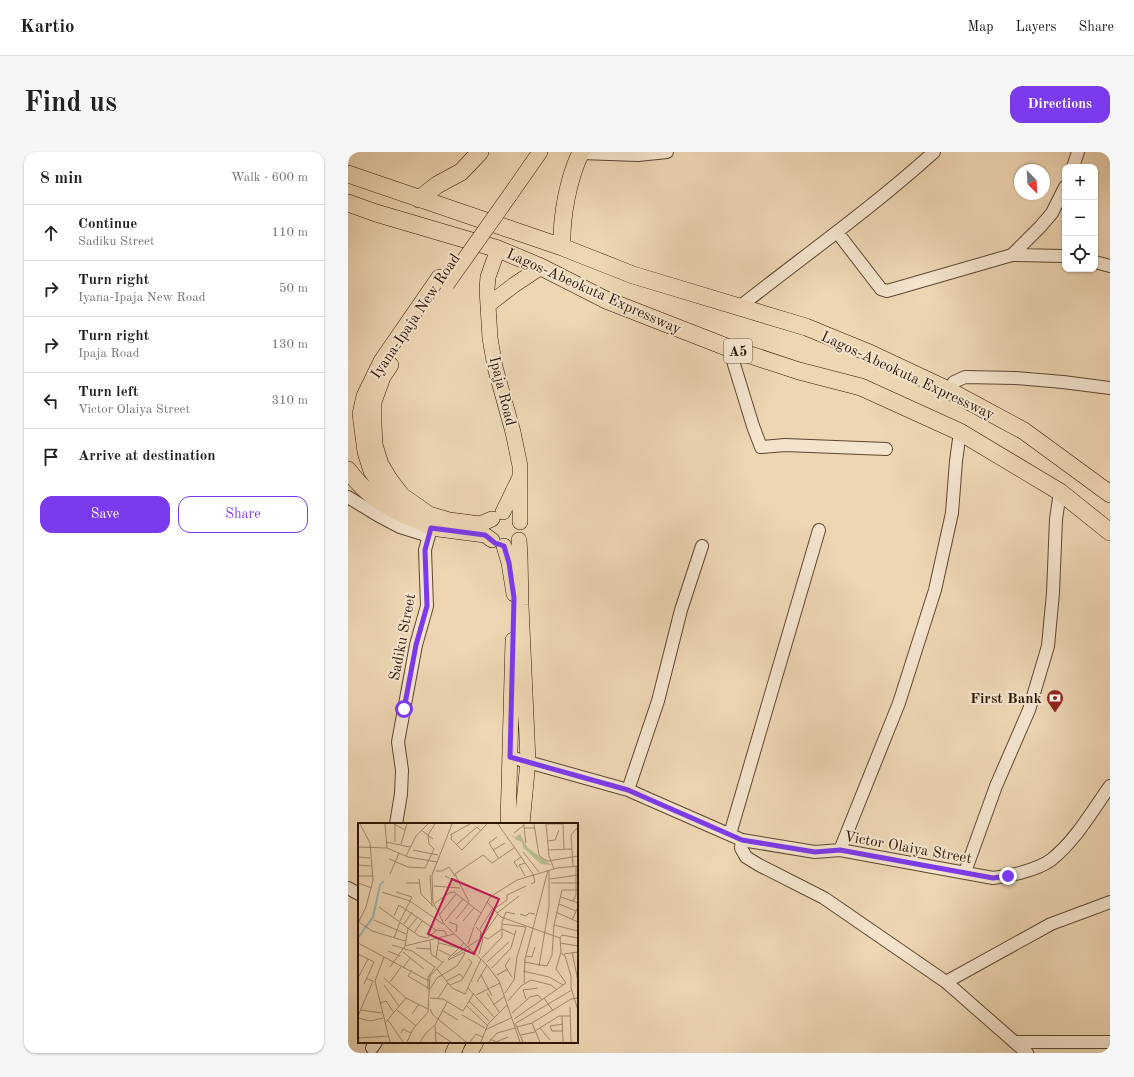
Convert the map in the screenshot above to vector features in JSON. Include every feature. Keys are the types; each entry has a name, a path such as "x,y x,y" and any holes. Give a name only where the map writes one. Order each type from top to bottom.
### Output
{"highway":[{"path":"419,199 437,185 461,172 478,153"},
{"path":"562,247 568,196 576,163 581,153"},
{"name":"Lagos-Abeokuta Expressway","path":"348,174 562,247 633,275 738,308 806,327 867,352 948,390 1024,431 1110,494"},
{"name":"Lagos-Abeokuta Expressway","path":"348,204 498,249 541,267 606,300 729,348 799,371 861,387 960,432 1060,492 1110,532"},
{"path":"348,470 355,480 381,503 426,528"}],"main road":[{"name":"Iyana-Ipaja New Road","path":"506,194 529,152"},
{"name":"Iyana-Ipaja New Road","path":"426,528 389,497 371,471 365,452 360,414 364,396 381,361 506,194 540,152"},
{"name":"Ipaja Road","path":"498,249 488,277 487,289 490,338 495,367 513,432 520,466 520,522"},
{"path":"488,305 514,284 541,267"},
{"name":"Iyana-Ipaja New Road","path":"443,280 384,377 374,402 375,444 381,464 402,495 429,514 449,520 480,524 498,516"},
{"path":"508,823 514,598 509,563 498,543 488,532 490,523 498,516 520,476"},
{"path":"498,516 513,514 520,522 522,531 519,540 528,761 522,823"},
{"path":"426,528 485,535 498,543 510,546 519,540"},
{"path":"452,1053 457,1043"},
{"path":"470,1053 475,1043"}],"street":[{"path":"581,153 638,156 667,152"},
{"path":"1074,164 1078,152"},
{"path":"738,308 837,232 929,154"},
{"path":"1012,255 1052,213 1062,193"},
{"path":"837,232 881,289 887,291 1012,255 1062,256"},
{"path":"1098,263 1110,266"},
{"path":"729,348 761,447 785,445 886,449"},
{"path":"948,390 954,382 965,377 1015,378 1110,388"},
{"path":"840,850 899,703 935,590 952,513 956,460 960,432"},
{"path":"965,872 996,786 1028,710 1048,646 1053,593 1056,519 1060,492"},
{"path":"348,497 400,527 426,528"},
{"name":"Sadiku Street","path":"396,823 402,770 398,742 416,645 427,606 428,593 426,584 425,556 426,528"},
{"path":"730,834 819,530"},
{"path":"628,790 658,701 681,610 702,546"},
{"name":"Victor Olaiya Street","path":"510,757 628,790 742,840 815,852 840,850 993,878 1025,872 1050,860 1075,837 1110,786"},
{"path":"742,840 741,848 746,857 824,898 946,982 1027,1053"},
{"path":"348,889 358,894"},
{"path":"946,982 1051,924 1110,902"},
{"path":"1014,1042 1110,1042"}],"place":[{"name":"First Bank","path":"1055,713"}],"route":[{"path":"404,709 416,645 427,606 428,593 426,584 425,550 431,528 485,535 495,543 504,546 509,563 514,598 510,757 628,790 742,840 815,852 840,850 993,878 1008,876"}]}
